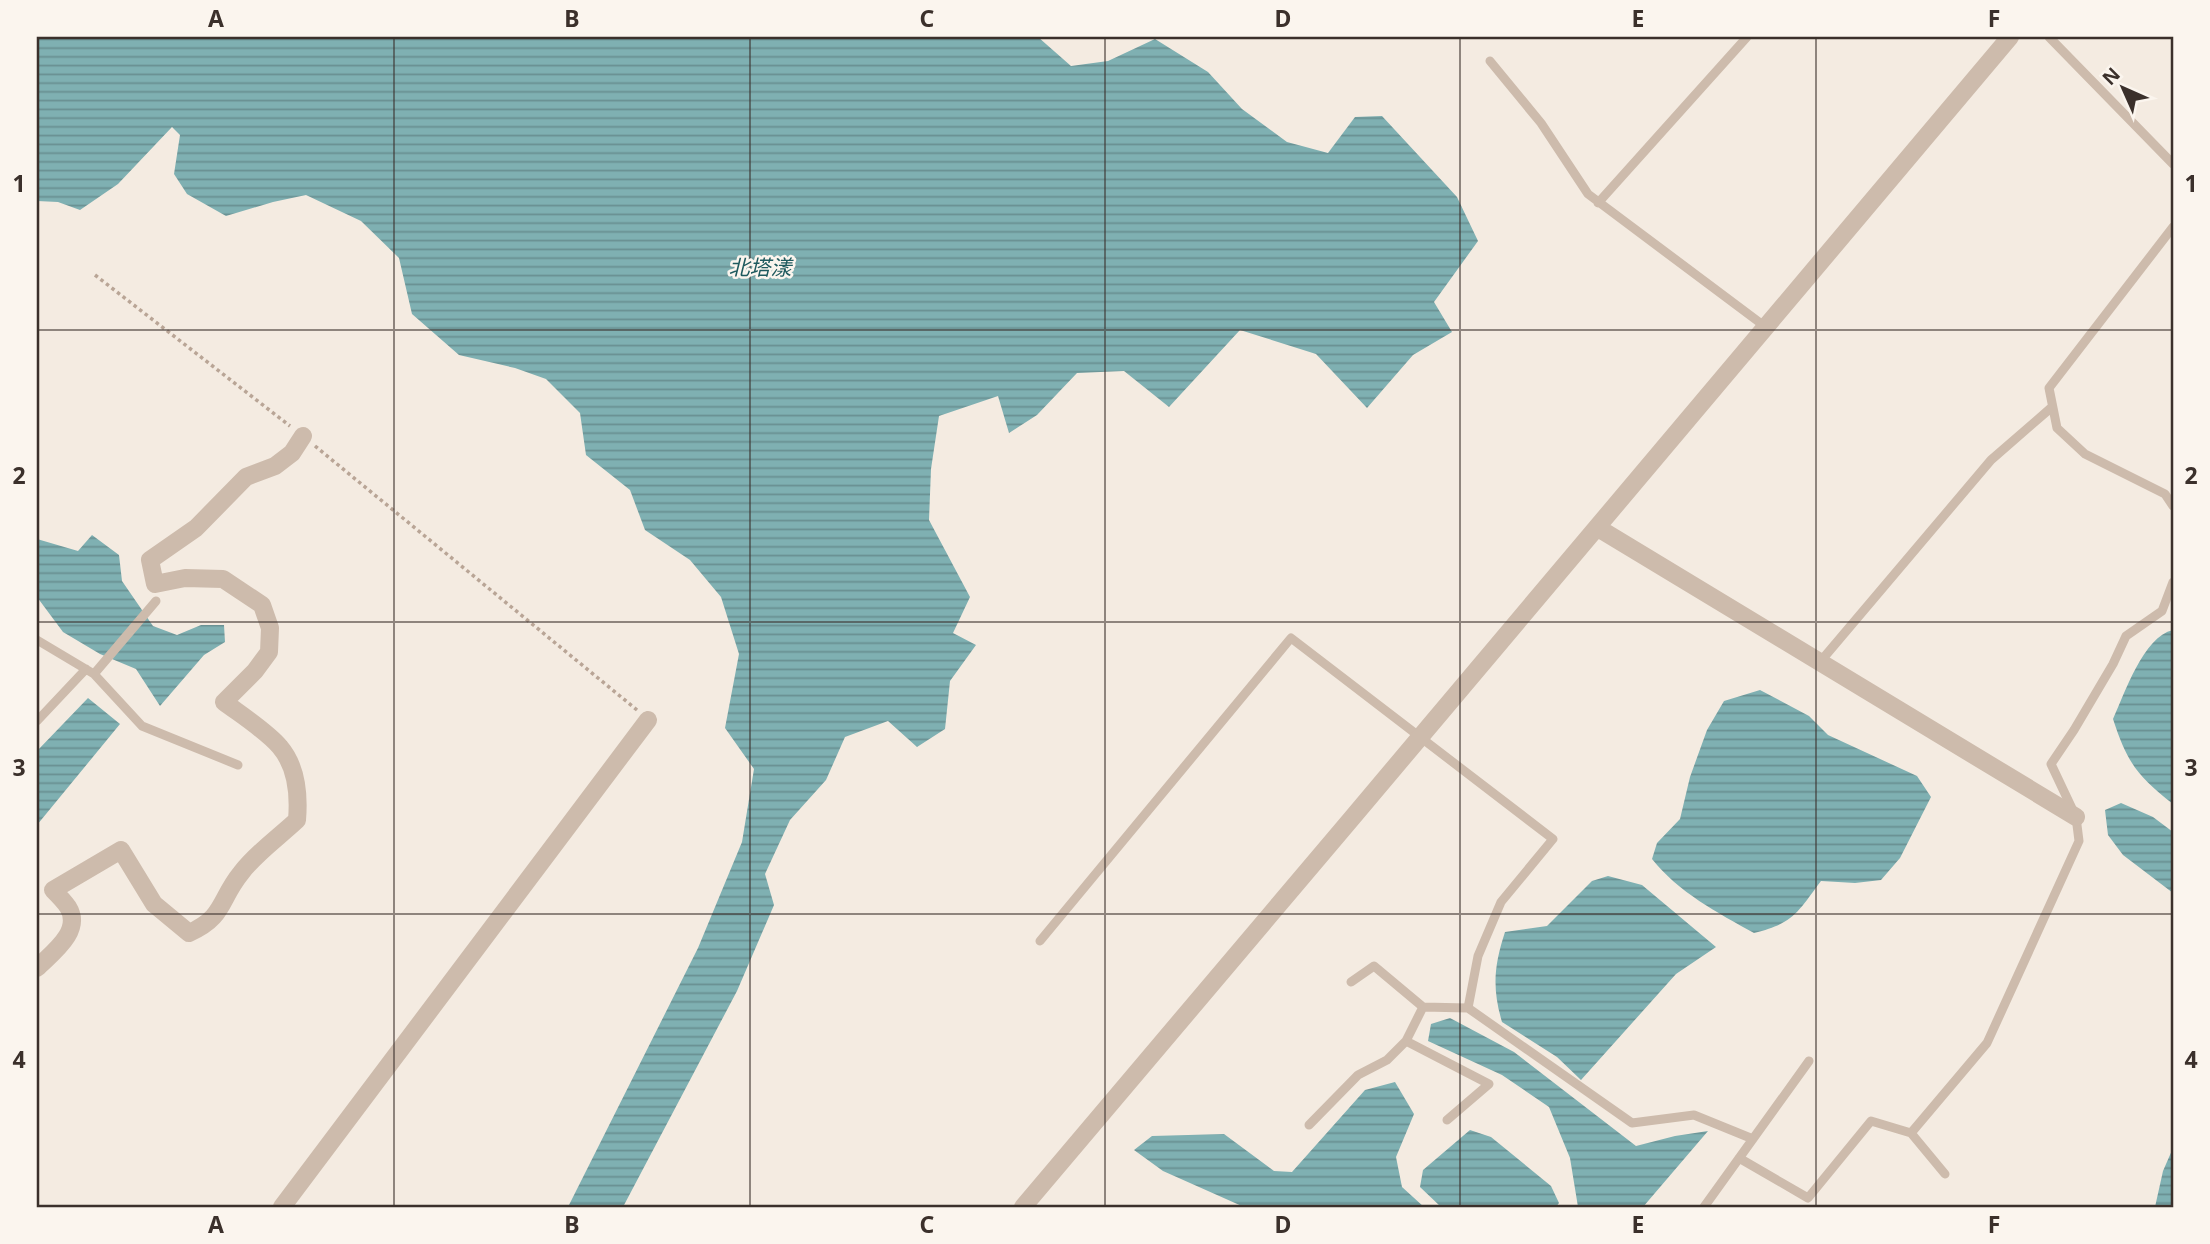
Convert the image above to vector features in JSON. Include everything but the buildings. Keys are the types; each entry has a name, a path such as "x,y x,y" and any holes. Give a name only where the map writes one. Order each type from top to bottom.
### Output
{"street":[{"path":"1023,1207 2010,37"},
{"path":"37,968 68,936 72,922 70,909 53,890 121,850 154,904 189,933 203,927 218,914 230,887 242,871 297,820 299,796 290,764 280,746 224,702 255,671 269,652 270,628 262,605 223,579 185,578 155,584 150,560 196,528 246,477 275,467 292,453 303,436"},
{"path":"1598,528 2076,817"},
{"path":"282,1207 648,720"}],"lane":[{"path":"1598,202 1747,37"},
{"path":"2049,37 2173,164"},
{"path":"1490,61 1541,123 1588,194 1767,328"},
{"path":"2173,227 2049,388 2057,428 2085,454 2165,494 2173,506"},
{"path":"1820,662 1991,460 2052,407"},
{"path":"1911,1133 1987,1043 2079,841 2076,817 2051,764 2081,719 2126,636 2162,611 2173,582"},
{"path":"37,721 90,671 104,663 156,601"},
{"path":"1040,940 1291,639 1553,839 1501,902 1478,956 1468,1008"},
{"path":"37,640 90,671 142,726 238,765"},
{"path":"1352,982 1374,966 1423,1007 1468,1008 1632,1122 1694,1115 1753,1139"},
{"path":"1309,1125 1357,1074 1387,1060 1406,1041 1423,1007"},
{"path":"1406,1041 1489,1084 1447,1120"},
{"path":"1704,1207 1809,1061"},
{"path":"1739,1158 1808,1198 1871,1121 1911,1133 1945,1174"}],"path":[{"path":"95,275 303,436 648,720"}],"water":[{"name":"北塔漾","path":"37,37 1038,37 1071,66 1108,61 1155,39 1208,72 1242,109 1287,142 1328,153 1355,117 1382,116 1457,197 1478,241 1434,302 1452,332 1413,355 1367,408 1316,354 1240,330 1169,407 1124,371 1077,373 1037,415 1009,433 998,396 939,416 931,469 929,520 970,597 953,633 976,645 950,681 945,729 917,747 888,721 845,737 826,780 790,820 765,874 774,905 737,991 623,1207 568,1207 698,948 742,842 754,769 725,728 739,654 721,597 690,560 645,530 630,490 586,455 580,413 546,379 515,368 459,355 412,314 399,258 361,221 306,195 226,216 187,194 174,174 180,135 172,127 118,184 80,210 58,202 37,201"},
{"path":"92,535 119,555 122,581 153,626 177,635 201,625 224,625 225,642 204,655 160,706 136,669 100,654 63,632 37,597 37,539 78,551"},
{"path":"2173,630 2173,804 2150,785 2135,767 2123,746 2113,719 2144,654 2162,635"},
{"path":"1760,690 1809,716 1828,735 1917,776 1931,797 1900,858 1881,880 1855,883 1821,881 1794,915 1778,925 1754,933 1686,892 1652,859 1657,843 1680,819 1690,777 1707,730 1724,701"},
{"path":"88,698 120,724 37,825 37,751"},
{"path":"2121,803 2153,817 2173,832 2173,893 2123,855 2108,835 2105,810"},
{"path":"1608,876 1642,885 1716,947 1676,974 1581,1080 1557,1057 1502,1022 1496,988 1498,956 1505,932 1547,926 1592,881"},
{"path":"1450,1018 1514,1052 1636,1146 1708,1131 1643,1207 1578,1207 1570,1158 1549,1107 1502,1075 1428,1041 1431,1024"},
{"path":"1395,1082 1414,1114 1396,1157 1402,1187 1424,1207 1244,1207 1163,1171 1134,1150 1152,1136 1224,1134 1274,1171 1292,1172 1365,1090"},
{"path":"1470,1130 1491,1137 1551,1186 1559,1203 1556,1207 1441,1207 1420,1187 1423,1170"},
{"path":"2173,1148 2173,1207 2155,1207 2163,1171"}]}
